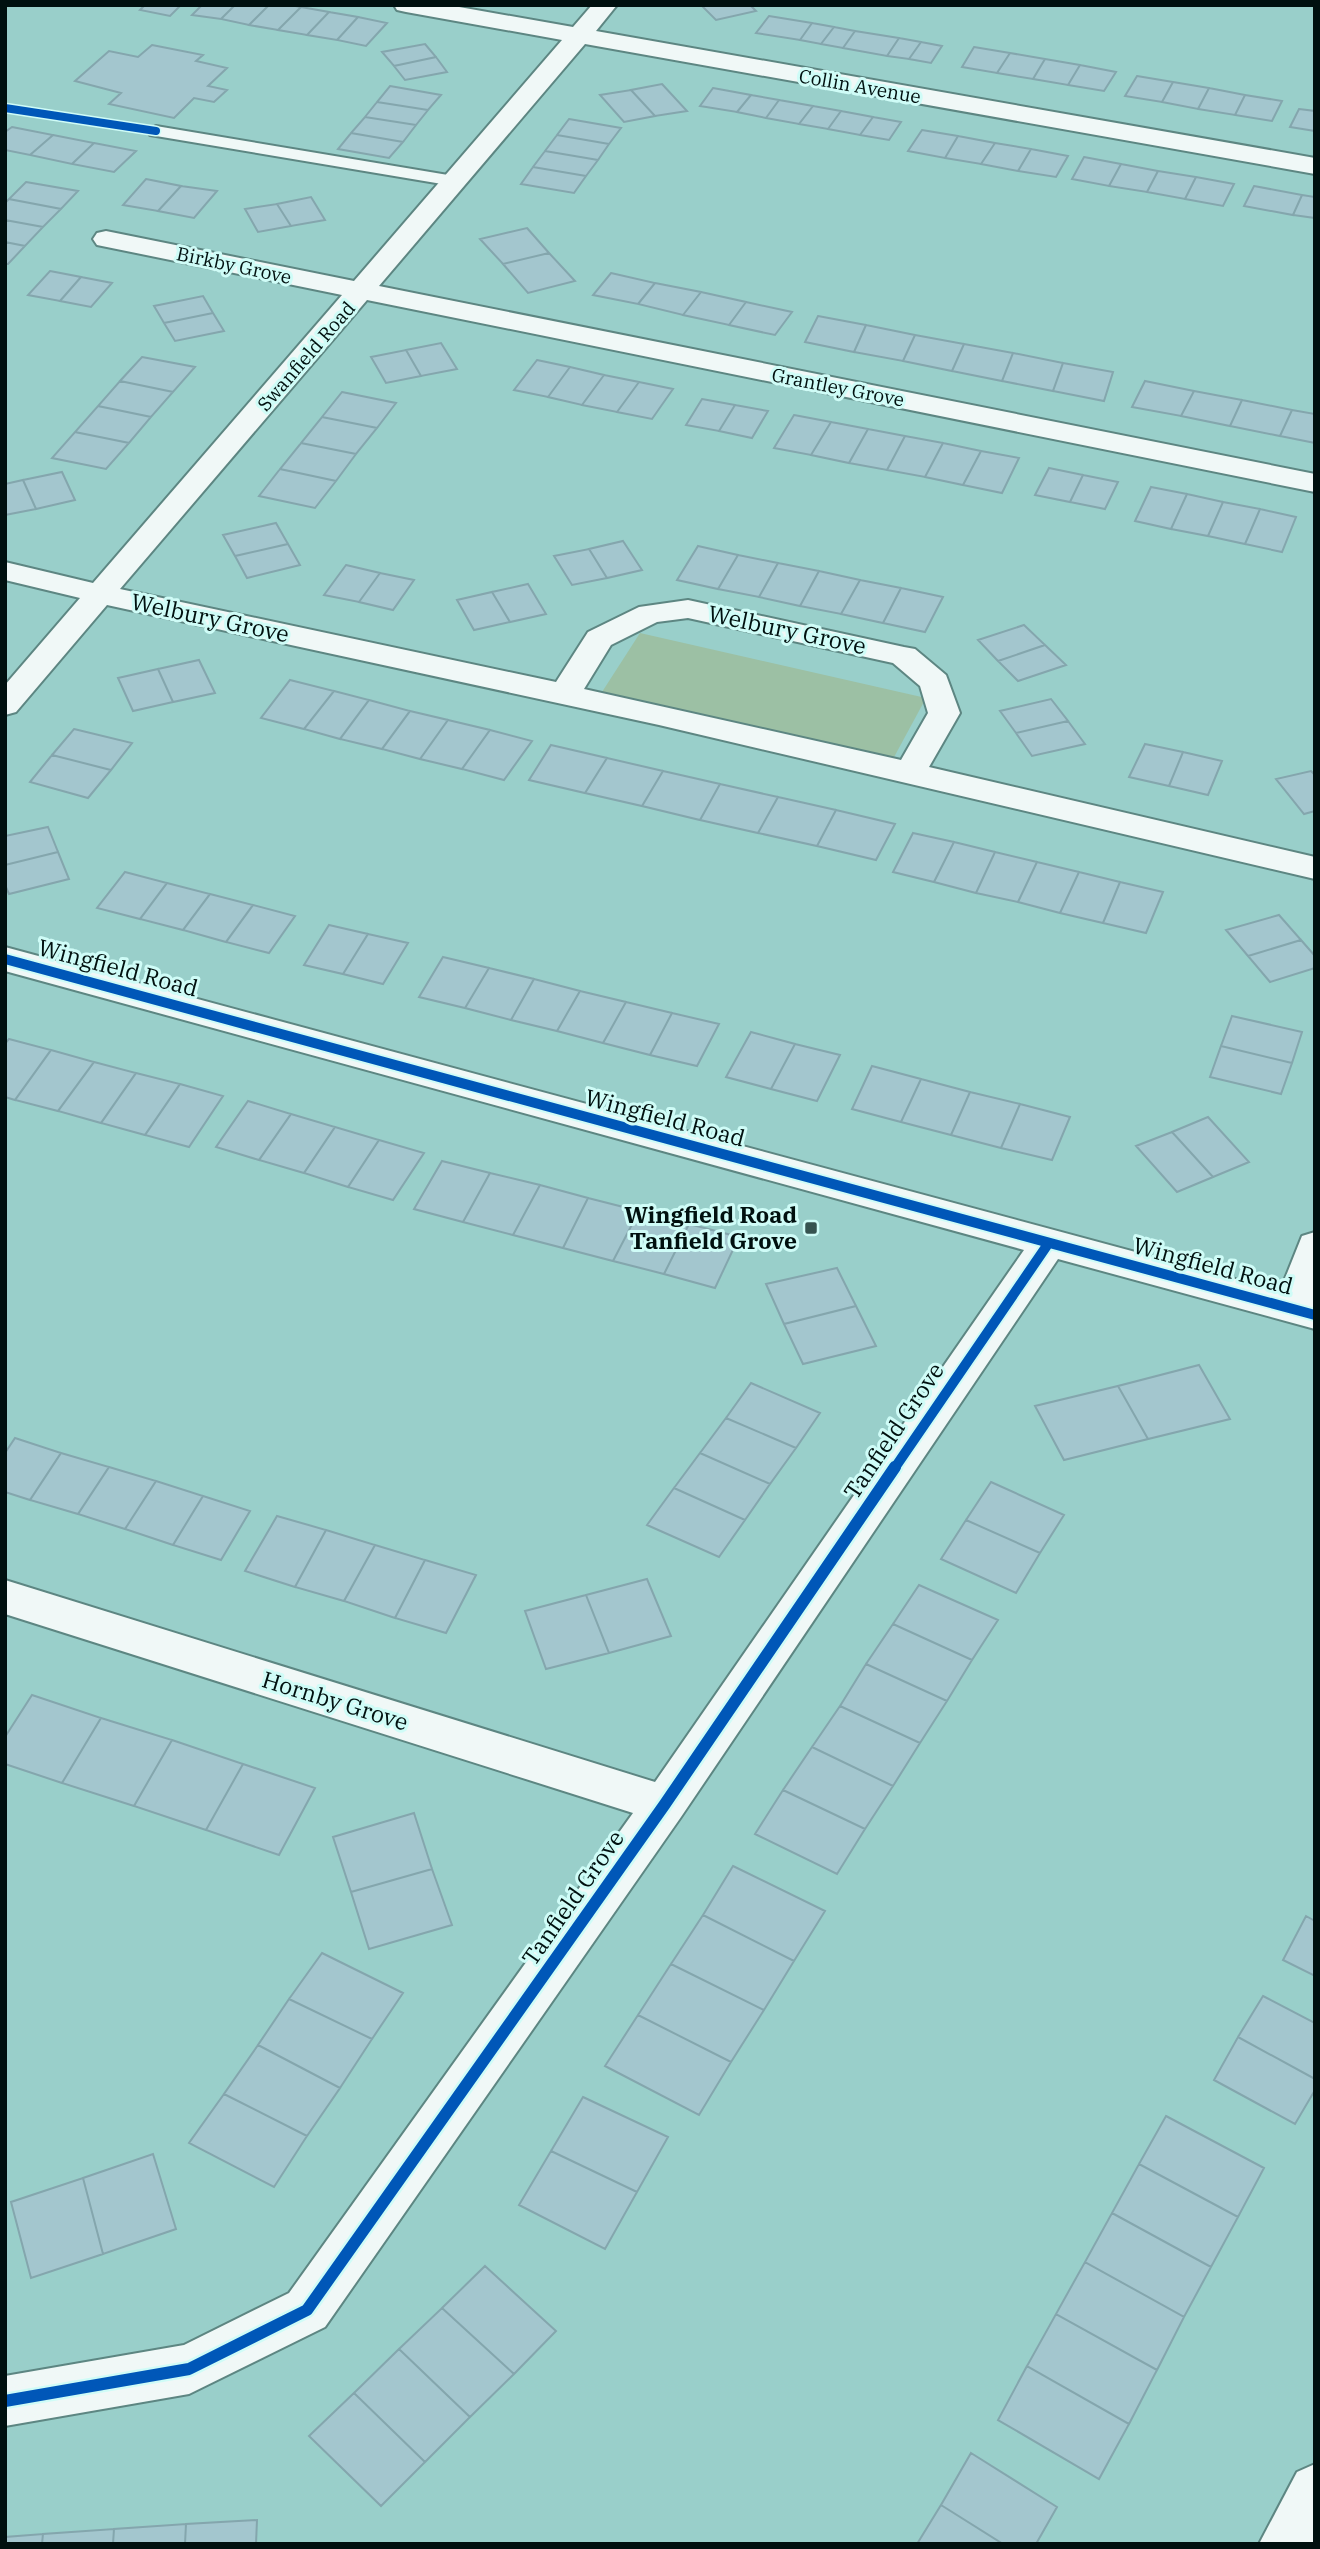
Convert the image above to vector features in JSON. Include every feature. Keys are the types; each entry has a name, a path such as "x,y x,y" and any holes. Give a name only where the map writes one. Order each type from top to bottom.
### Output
{"street":[{"name":"Collin Avenue","path":"406,5 1315,166"},
{"name":"Swanfield Road","path":"5,705 606,5"},
{"name":"Birkby Grove","path":"106,239 362,292"},
{"name":"Grantley Grove","path":"362,292 1315,483"},
{"name":"Welbury Grove","path":"5,571 101,595 565,694 910,772 1315,868"},
{"name":"Welbury Grove","path":"565,694 599,639 650,614 688,609 904,656 935,682 944,713 910,772"},
{"name":"Wingfield Road","path":"5,959 1304,1312"},
{"name":"Tanfield Grove","path":"5,2401 189,2370 307,2310 665,1804 1048,1244"},
{"path":"1304,1312 1315,1246"},
{"name":"Hornby Grove","path":"5,1597 665,1804"},
{"path":"1285,2544 1315,2490"}],"lane":[{"path":"156,131 454,181"}],"green space":[{"path":"640,633 926,698 893,759 602,692"}],"building":[{"path":"145,5 181,5 170,16 140,10"},
{"path":"202,5 235,5 221,19 192,15"},
{"path":"235,5 269,5 249,25 221,19"},
{"path":"269,5 301,7 278,30 249,25"},
{"path":"750,5 756,11 716,20 702,6"},
{"path":"301,7 329,12 307,35 278,30"},
{"path":"329,12 358,17 337,40 307,35"},
{"path":"769,16 812,23 800,40 756,33"},
{"path":"358,17 387,23 366,46 337,40"},
{"path":"812,23 834,27 821,44 800,40"},
{"path":"834,27 855,31 843,48 821,44"},
{"path":"855,31 899,38 887,56 843,48"},
{"path":"899,38 921,42 909,59 887,56"},
{"path":"921,42 942,46 931,63 909,59"},
{"path":"425,44 436,57 394,66 382,52"},
{"path":"152,45 203,55 196,61 227,68 208,86 227,90 214,102 194,98 174,118 109,104 121,93 75,81 109,51 138,57"},
{"path":"974,47 1010,53 997,73 962,67"},
{"path":"1010,53 1045,59 1033,79 997,73"},
{"path":"436,57 447,72 405,80 394,66"},
{"path":"1045,59 1080,65 1068,85 1033,79"},
{"path":"1080,65 1116,72 1104,91 1068,85"},
{"path":"1137,76 1173,82 1162,102 1125,96"},
{"path":"1173,82 1209,88 1198,109 1162,102"},
{"path":"662,84 687,111 655,116 631,90"},
{"path":"390,86 441,95 428,110 377,102"},
{"path":"713,88 751,95 737,112 700,106"},
{"path":"1209,88 1245,95 1235,115 1198,109"},
{"path":"631,90 655,116 624,122 600,95"},
{"path":"751,95 779,100 766,118 737,112"},
{"path":"1245,95 1282,101 1272,121 1235,115"},
{"path":"779,100 813,106 799,124 766,118"},
{"path":"377,102 428,110 416,125 365,117"},
{"path":"813,106 841,111 828,129 799,124"},
{"path":"1299,109 1315,111 1315,131 1290,127"},
{"path":"841,111 873,117 860,135 828,129"},
{"path":"365,117 416,125 403,142 351,133"},
{"path":"873,117 901,122 889,140 860,135"},
{"path":"569,119 621,128 609,144 557,135"},
{"path":"12,127 53,135 30,155 5,150 5,132"},
{"path":"922,130 958,136 945,158 908,151"},
{"path":"351,133 403,142 389,158 338,149"},
{"path":"53,135 94,143 72,164 30,155"},
{"path":"557,135 609,144 598,160 545,151"},
{"path":"958,136 995,143 981,164 945,158"},
{"path":"94,143 136,151 114,172 72,164"},
{"path":"995,143 1031,149 1018,171 981,164"},
{"path":"1031,149 1068,156 1056,177 1018,171"},
{"path":"545,151 598,160 586,176 533,167"},
{"path":"1084,157 1121,164 1109,186 1072,179"},
{"path":"1121,164 1158,171 1147,192 1109,186"},
{"path":"533,167 586,176 574,193 521,184"},
{"path":"1158,171 1196,177 1185,199 1147,192"},
{"path":"1196,177 1234,184 1223,206 1185,199"},
{"path":"146,179 181,186 158,211 123,205"},
{"path":"26,182 78,191 61,209 9,199"},
{"path":"181,186 217,191 194,218 158,211"},
{"path":"1254,186 1302,195 1293,215 1244,206"},
{"path":"1302,195 1315,197 1315,218 1293,215"},
{"path":"311,197 325,220 291,226 277,204"},
{"path":"9,199 61,209 43,227 5,220 5,203"},
{"path":"277,204 291,226 258,232 245,209"},
{"path":"5,220 43,227 25,246 5,242"},
{"path":"527,228 549,253 503,264 480,239"},
{"path":"5,242 25,246 8,264 5,264"},
{"path":"549,253 575,281 528,293 503,264"},
{"path":"50,271 81,277 60,301 28,295"},
{"path":"611,273 655,283 638,304 593,295"},
{"path":"81,277 112,283 91,307 60,301"},
{"path":"655,283 701,292 683,315 638,304"},
{"path":"701,292 746,302 729,325 683,315"},
{"path":"203,296 213,313 164,323 154,306"},
{"path":"746,302 792,312 775,335 729,325"},
{"path":"213,313 224,331 175,341 164,323"},
{"path":"818,316 866,325 854,352 805,342"},
{"path":"866,325 915,335 903,361 854,352"},
{"path":"915,335 964,344 952,371 903,361"},
{"path":"441,343 457,369 421,376 406,350"},
{"path":"964,344 1013,353 1002,381 952,371"},
{"path":"406,350 421,376 386,383 371,357"},
{"path":"1013,353 1063,363 1053,391 1002,381"},
{"path":"142,357 195,367 173,392 120,381"},
{"path":"537,360 570,367 548,397 514,390"},
{"path":"1063,363 1113,372 1104,401 1053,391"},
{"path":"570,367 604,375 582,405 548,397"},
{"path":"604,375 639,382 617,412 582,405"},
{"path":"120,381 173,392 151,417 98,406"},
{"path":"1145,381 1194,391 1181,416 1132,407"},
{"path":"639,382 673,389 652,419 617,412"},
{"path":"1194,391 1242,400 1230,426 1181,416"},
{"path":"342,392 396,403 377,428 322,417"},
{"path":"702,399 735,405 719,431 686,425"},
{"path":"1242,400 1292,410 1280,436 1230,426"},
{"path":"735,405 768,411 752,438 719,431"},
{"path":"98,406 151,417 129,443 75,432"},
{"path":"1292,410 1315,414 1315,443 1280,436"},
{"path":"794,415 831,422 811,455 774,448"},
{"path":"322,417 377,428 356,454 301,443"},
{"path":"831,422 868,429 849,463 811,455"},
{"path":"868,429 905,436 887,470 849,463"},
{"path":"75,432 129,443 106,469 52,458"},
{"path":"905,436 943,443 925,477 887,470"},
{"path":"301,443 356,454 336,481 280,469"},
{"path":"943,443 981,451 963,485 925,477"},
{"path":"981,451 1019,458 1002,493 963,485"},
{"path":"1049,468 1083,475 1070,502 1035,495"},
{"path":"280,469 336,481 315,508 259,496"},
{"path":"62,472 75,500 36,509 23,480"},
{"path":"1083,475 1118,482 1105,509 1070,502"},
{"path":"23,480 36,509 5,515 5,484"},
{"path":"1151,487 1187,494 1171,529 1135,521"},
{"path":"1187,494 1223,502 1208,536 1171,529"},
{"path":"1223,502 1260,509 1245,544 1208,536"},
{"path":"1260,509 1296,517 1282,552 1245,544"},
{"path":"276,523 288,544 235,556 223,535"},
{"path":"623,541 642,570 607,578 589,549"},
{"path":"288,544 300,565 247,578 235,556"},
{"path":"698,546 738,555 718,589 677,580"},
{"path":"589,549 607,578 572,585 554,556"},
{"path":"738,555 778,563 759,597 718,589"},
{"path":"778,563 819,571 800,606 759,597"},
{"path":"346,565 380,573 359,602 324,595"},
{"path":"819,571 860,580 841,614 800,606"},
{"path":"380,573 414,580 393,610 359,602"},
{"path":"860,580 901,588 883,623 841,614"},
{"path":"528,584 546,614 510,622 492,592"},
{"path":"901,588 943,597 925,632 883,623"},
{"path":"492,592 510,622 474,630 457,600"},
{"path":"1024,625 1045,645 998,661 978,640"},
{"path":"1045,645 1066,665 1018,681 998,661"},
{"path":"199,660 215,693 173,702 158,669"},
{"path":"158,669 173,702 133,711 118,678"},
{"path":"290,680 334,691 304,729 261,718"},
{"path":"334,691 369,700 340,739 304,729"},
{"path":"1051,699 1068,721 1016,733 1000,711"},
{"path":"369,700 410,711 382,749 340,739"},
{"path":"410,711 448,720 420,759 382,749"},
{"path":"448,720 490,730 462,769 420,759"},
{"path":"1068,721 1085,744 1032,756 1016,733"},
{"path":"74,729 132,743 111,770 52,755"},
{"path":"490,730 532,741 504,780 462,769"},
{"path":"1145,744 1183,752 1169,786 1129,777"},
{"path":"551,745 607,758 585,793 529,780"},
{"path":"1183,752 1222,761 1208,795 1169,786"},
{"path":"52,755 111,770 88,798 30,782"},
{"path":"607,758 663,771 642,806 585,793"},
{"path":"663,771 720,784 700,820 642,806"},
{"path":"1311,771 1315,775 1315,811 1304,814 1276,779"},
{"path":"720,784 778,797 758,833 700,820"},
{"path":"778,797 836,810 817,846 758,833"},
{"path":"836,810 895,824 876,860 817,846"},
{"path":"48,827 58,852 5,865 5,836"},
{"path":"913,833 954,842 934,882 893,872"},
{"path":"954,842 995,852 976,893 934,882"},
{"path":"58,852 69,879 9,894 5,885 5,865"},
{"path":"995,852 1037,862 1018,902 976,893"},
{"path":"1037,862 1079,872 1060,913 1018,902"},
{"path":"125,872 167,883 140,919 97,908"},
{"path":"1079,872 1120,882 1103,923 1060,913"},
{"path":"1120,882 1163,892 1146,933 1103,923"},
{"path":"167,883 210,894 183,930 140,919"},
{"path":"210,894 253,905 226,942 183,930"},
{"path":"253,905 295,916 269,953 226,942"},
{"path":"1279,915 1301,940 1248,956 1226,930"},
{"path":"329,925 368,934 343,974 304,965"},
{"path":"368,934 408,943 383,984 343,974"},
{"path":"1301,940 1315,956 1315,968 1270,982 1248,956"},
{"path":"443,957 489,968 465,1008 419,997"},
{"path":"489,968 534,979 511,1020 465,1008"},
{"path":"534,979 580,991 557,1031 511,1020"},
{"path":"580,991 626,1002 603,1043 557,1031"},
{"path":"626,1002 672,1013 650,1055 603,1043"},
{"path":"672,1013 719,1024 697,1066 650,1055"},
{"path":"1232,1016 1302,1032 1292,1063 1221,1046"},
{"path":"751,1032 795,1044 771,1089 726,1077"},
{"path":"9,1039 51,1050 15,1100 5,1097 5,1044"},
{"path":"795,1044 840,1055 817,1101 771,1089"},
{"path":"1221,1046 1292,1063 1281,1094 1210,1077"},
{"path":"51,1050 94,1062 58,1111 15,1100"},
{"path":"94,1062 136,1073 101,1123 58,1111"},
{"path":"872,1066 921,1079 901,1122 852,1109"},
{"path":"136,1073 180,1084 145,1135 101,1123"},
{"path":"921,1079 970,1092 951,1135 901,1122"},
{"path":"180,1084 223,1096 189,1147 145,1135"},
{"path":"970,1092 1020,1104 1001,1148 951,1135"},
{"path":"248,1101 291,1114 259,1160 216,1147"},
{"path":"1020,1104 1070,1117 1052,1160 1001,1148"},
{"path":"291,1114 335,1127 304,1173 259,1160"},
{"path":"1208,1117 1249,1162 1213,1177 1172,1132"},
{"path":"335,1127 379,1140 348,1187 304,1173"},
{"path":"1172,1132 1213,1177 1177,1192 1136,1146"},
{"path":"379,1140 424,1153 393,1200 348,1187"},
{"path":"442,1161 490,1173 463,1222 414,1209"},
{"path":"490,1173 540,1185 513,1235 463,1222"},
{"path":"540,1185 588,1198 563,1248 513,1235"},
{"path":"588,1198 639,1211 613,1261 563,1248"},
{"path":"639,1211 689,1224 664,1274 613,1261"},
{"path":"689,1224 739,1237 715,1288 664,1274"},
{"path":"837,1268 856,1306 784,1324 766,1284"},
{"path":"856,1306 876,1346 803,1364 784,1324"},
{"path":"1199,1365 1230,1419 1148,1439 1118,1386"},
{"path":"751,1383 820,1413 796,1448 726,1418"},
{"path":"1118,1386 1148,1439 1064,1460 1035,1406"},
{"path":"726,1418 796,1448 770,1484 700,1453"},
{"path":"15,1438 61,1453 30,1500 5,1492 5,1453"},
{"path":"61,1453 109,1467 78,1514 30,1500"},
{"path":"700,1453 770,1484 745,1520 674,1488"},
{"path":"109,1467 156,1481 125,1529 78,1514"},
{"path":"156,1481 203,1496 173,1545 125,1529"},
{"path":"991,1482 1064,1515 1040,1553 966,1520"},
{"path":"674,1488 745,1520 719,1557 647,1525"},
{"path":"203,1496 250,1511 221,1560 173,1545"},
{"path":"277,1516 326,1530 295,1587 245,1571"},
{"path":"966,1520 1040,1553 1016,1593 941,1559"},
{"path":"326,1530 375,1545 344,1601 295,1587"},
{"path":"375,1545 425,1560 395,1618 344,1601"},
{"path":"425,1560 476,1575 446,1633 395,1618"},
{"path":"647,1579 671,1636 609,1653 586,1595"},
{"path":"919,1585 998,1620 972,1660 893,1624"},
{"path":"586,1595 609,1653 546,1669 525,1611"},
{"path":"893,1624 972,1660 947,1701 866,1664"},
{"path":"866,1664 947,1701 920,1743 840,1706"},
{"path":"32,1695 101,1718 62,1783 5,1764 5,1737"},
{"path":"840,1706 920,1743 893,1786 812,1747"},
{"path":"101,1718 172,1740 134,1806 62,1783"},
{"path":"172,1740 243,1764 206,1830 134,1806"},
{"path":"812,1747 893,1786 865,1829 783,1790"},
{"path":"243,1764 315,1788 279,1855 206,1830"},
{"path":"783,1790 865,1829 837,1874 755,1834"},
{"path":"414,1813 432,1869 351,1892 333,1837"},
{"path":"733,1866 825,1911 794,1961 703,1915"},
{"path":"432,1869 452,1925 369,1949 351,1892"},
{"path":"703,1915 794,1961 764,2010 671,1964"},
{"path":"1306,1916 1315,1921 1315,1976 1283,1960"},
{"path":"322,1953 403,1993 372,2039 289,1999"},
{"path":"671,1964 764,2010 731,2062 638,2015"},
{"path":"1263,1996 1315,2023 1315,2079 1238,2037"},
{"path":"289,1999 372,2039 340,2088 258,2045"},
{"path":"638,2015 731,2062 699,2115 605,2066"},
{"path":"1238,2037 1315,2079 1315,2090 1295,2124 1214,2080"},
{"path":"258,2045 340,2088 307,2136 224,2094"},
{"path":"224,2094 307,2136 274,2187 189,2143"},
{"path":"583,2097 668,2137 637,2192 551,2151"},
{"path":"1166,2116 1264,2168 1238,2217 1139,2164"},
{"path":"551,2151 637,2192 605,2249 519,2205"},
{"path":"153,2154 176,2229 103,2254 83,2178"},
{"path":"1139,2164 1238,2217 1211,2267 1112,2213"},
{"path":"83,2178 103,2254 31,2278 11,2202"},
{"path":"1112,2213 1211,2267 1184,2317 1085,2262"},
{"path":"1085,2262 1184,2317 1157,2370 1056,2314"},
{"path":"485,2266 556,2331 514,2374 442,2308"},
{"path":"442,2308 514,2374 470,2417 399,2349"},
{"path":"1056,2314 1157,2370 1129,2424 1027,2366"},
{"path":"399,2349 470,2417 425,2462 354,2393"},
{"path":"1027,2366 1129,2424 1099,2479 998,2420"},
{"path":"354,2393 425,2462 381,2506 309,2436"},
{"path":"971,2453 1057,2507 1036,2544 1003,2544 941,2505"},
{"path":"941,2505 1003,2544 917,2544"},
{"path":"257,2520 256,2544 185,2544 186,2524"},
{"path":"186,2524 185,2544 113,2544 114,2529"},
{"path":"114,2529 113,2544 42,2544 43,2534"},
{"path":"43,2534 42,2544 5,2544 5,2537"}],"cycle path":[{"path":"5,108 156,131"},
{"path":"5,959 1315,1315"},
{"path":"5,2401 189,2369 307,2310 665,1804 1048,1244"}],"place":[{"name":"Wingfield Road Tanfield Grove","path":"811,1228"}]}
